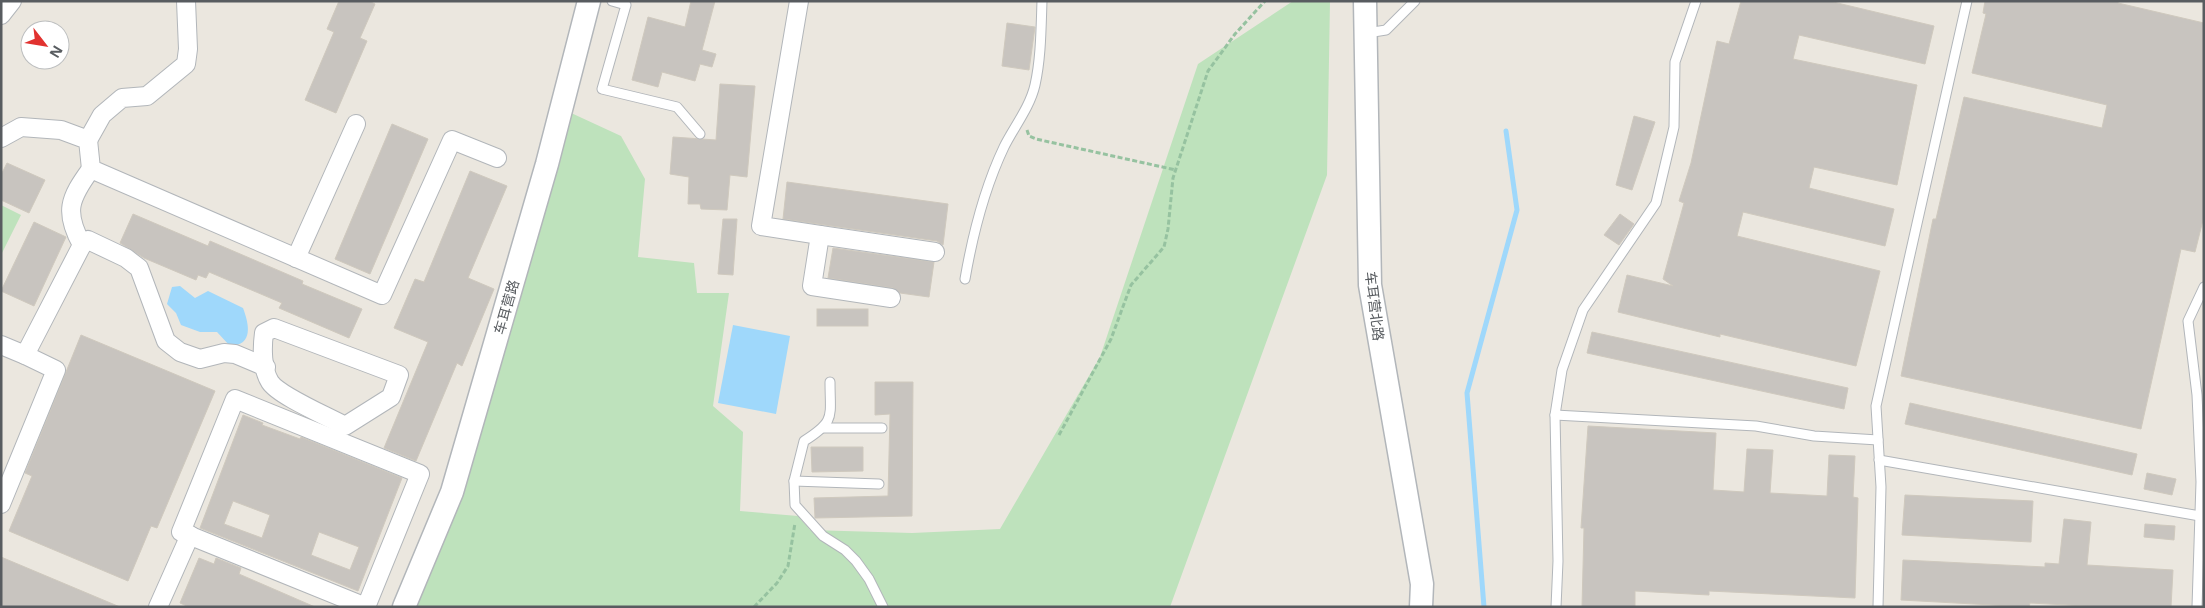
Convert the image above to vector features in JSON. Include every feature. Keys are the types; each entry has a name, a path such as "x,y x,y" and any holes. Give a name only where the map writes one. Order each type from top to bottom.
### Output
{"street":[{"path":"1,15 12,1"},
{"path":"82,245 74,231 69,209 80,184 91,169 88,140 102,115 122,98 147,96 186,64 188,49 186,1"},
{"name":"车耳营路","path":"404,607 452,492 547,164 589,1"},
{"path":"799,1 761,226 935,252"},
{"name":"车耳营北路","path":"1365,1 1370,285 1422,584 1421,607"},
{"path":"296,258 356,124"},
{"path":"1,138 21,127 61,130 88,140"},
{"path":"91,169 382,296 452,140 497,158"},
{"path":"820,235 812,286 891,298"},
{"path":"26,355 82,245 88,240 126,258 139,268 166,341 180,352 200,359 224,354 235,354 266,366"},
{"path":"274,328 399,375 391,397 344,426 293,399 271,383 266,366 261,350 264,333 274,328"},
{"path":"1,345 56,370 1,504"},
{"path":"235,399 420,474 366,607 181,532 235,399"},
{"path":"158,607 190,536"}],"lane":[{"path":"612,1 626,4 602,89 677,107 700,134"},
{"path":"965,279 972,237 987,188 1004,148 1035,87 1039,66 1042,1"},
{"path":"1367,33 1386,30 1416,1"},
{"path":"1556,607 1558,561 1555,415 1562,370 1583,310 1656,203 1674,127 1675,62 1696,1"},
{"path":"1878,607 1881,487 1876,406 1967,1"},
{"path":"2197,607 2200,516 2197,395 2188,321 2204,287"},
{"path":"830,382 830,418 824,428 804,441 794,481 795,505 823,536 845,550 856,561 869,579 883,607"},
{"path":"1555,415 1756,426 1814,436 1878,440"},
{"path":"824,428 882,428"},
{"path":"1879,460 2200,516"},
{"path":"794,481 879,484"}],"path":[{"path":"1059,435 1111,339 1131,285 1164,247 1176,170 1208,71 1235,34 1265,1"},
{"path":"1021,115 1029,136 1036,139 1176,170"},
{"path":"754,607 777,583 788,566 794,538 795,505"}],"green space":[{"path":"1293,1 1330,1 1327,175 1170,607 417,607 460,497 569,112 621,136 645,179 638,257 694,263 697,293 729,293 713,406 743,432 740,511 798,516 810,530 912,533 1000,529 1100,357 1198,64"},
{"path":"1,205 21,215 1,255"}],"water":[{"path":"180,286 195,298 208,291 243,308 248,333 243,342 230,346 217,332 200,332 181,325 176,313 167,304 172,287"},
{"path":"733,325 790,336 776,414 718,403"}],"building":[{"path":"339,1 369,1 375,4 360,38 367,41 336,113 305,100 334,32 327,29"},
{"path":"691,1 715,1 702,50 716,54 712,67 700,64 695,81 662,72 658,87 632,80 648,17 685,27"},
{"path":"1741,1 1829,1 1934,26 1925,64 1799,35 1793,59 1917,85 1897,185 1814,167 1809,188 1894,209 1885,246 1743,212 1737,236 1880,271 1856,366 1720,334 1720,337 1618,312 1627,275 1673,286 1663,279 1684,203 1679,201 1691,163 1717,41 1729,44"},
{"path":"1985,1 2118,1 2118,3 2204,23 2204,216 2195,252 2181,249 2141,429 1901,376 1933,219 1936,219 1964,97 2102,128 2107,105 1972,73 1986,14 1983,13"},
{"path":"1007,23 1035,27 1029,70 1002,66"},
{"path":"720,84 755,86 747,177 730,175 727,210 701,209 700,204 688,204 689,177 670,174 673,137 716,140"},
{"path":"1634,116 1655,122 1632,190 1616,185"},
{"path":"392,124 428,139 370,274 335,259"},
{"path":"7,163 45,180 29,213 1,200 1,175"},
{"path":"470,171 507,186 468,278 494,289 462,366 457,363 416,461 384,448 428,342 394,328 415,279 424,282"},
{"path":"787,182 948,204 943,245 937,241 783,219"},
{"path":"133,214 208,246 210,241 303,281 302,284 362,309 349,338 279,308 282,303 209,272 206,278 198,275 196,280 144,258 120,243"},
{"path":"1620,214 1634,224 1619,245 1604,235"},
{"path":"723,219 737,219 733,275 718,274"},
{"path":"34,222 66,237 34,306 1,291"},
{"path":"833,248 934,262 929,297 900,293 893,288 828,278"},
{"path":"817,309 868,309 868,326 817,326"},
{"path":"1592,332 1848,388 1844,409 1587,353"},
{"path":"81,335 215,391 157,528 151,526 128,581 9,531 32,476 25,473"},
{"path":"875,382 913,382 912,516 815,518 814,498 888,496 890,414 875,415"},
{"path":"1910,403 2137,454 2132,475 1905,424"},
{"path":"243,415 263,423 262,425 300,439 301,437 402,478 358,591 200,528","holes":["233,501 270,515 262,538 224,524","319,532 359,547 350,570 311,555"]},
{"path":"1588,426 1716,433 1713,490 1744,492 1747,449 1773,450 1770,493 1827,496 1829,455 1855,456 1853,497 1858,498 1855,598 1709,591 1709,595 1635,591 1635,607 1582,607 1584,528 1581,528"},
{"path":"811,447 863,447 863,471 812,472"},
{"path":"2147,473 2176,479 2172,495 2144,489"},
{"path":"1905,495 2033,501 2031,542 1902,535"},
{"path":"2064,519 2091,522 2087,565 2173,570 2171,607 2103,607 2030,603 2029,607 1901,600 1903,560 2045,567 2045,563 2059,564"},
{"path":"2145,524 2175,526 2174,540 2144,537"},
{"path":"1,557 120,607 1,607"},
{"path":"199,558 214,564 216,558 241,568 239,574 315,607 189,607 180,603"}],"waterway":[{"path":"1484,607 1467,393 1517,210 1506,131"}]}
